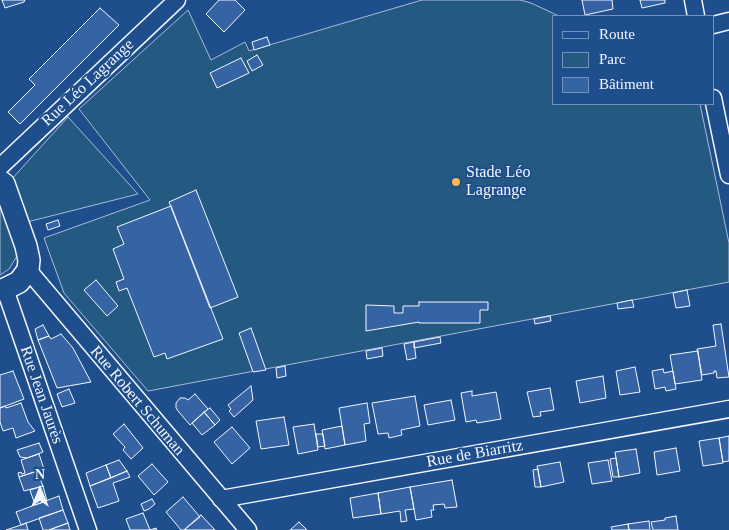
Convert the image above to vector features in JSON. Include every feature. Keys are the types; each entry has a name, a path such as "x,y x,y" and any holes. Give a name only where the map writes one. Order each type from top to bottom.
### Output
{"street":[{"name":"Rue Léo Lagrange","path":"0,167 177,0"},
{"path":"693,0 696,15"},
{"path":"714,25 729,21"},
{"path":"714,103 729,175"},
{"path":"0,181 4,184 26,246 29,260 28,270 19,282 2,289"},
{"name":"Rue Robert Schuman","path":"28,270 248,530"},
{"name":"Rue Jean Jaurès","path":"2,289 88,530"},
{"name":"Rue de Biarritz","path":"221,499 729,409"}],"green space":[{"path":"422,0 520,0 557,15 552,15 552,105 700,105 729,243 729,282 148,391 64,293 44,238 150,200 79,109 188,10 211,60 245,42 249,51"},
{"path":"68,117 138,194 27,222 10,181"},
{"path":"0,196 18,243 17,256 9,269 0,275"}],"building":[{"path":"2,0 25,0 5,8"},
{"path":"219,0 235,0 245,10 224,32 206,14"},
{"path":"582,0 612,0 613,9 585,15"},
{"path":"640,0 665,0 665,3 642,8"},
{"path":"100,8 119,25 20,124 8,112 35,85 29,79"},
{"path":"267,37 270,45 254,50 252,42"},
{"path":"257,55 263,65 252,71 247,61"},
{"path":"241,58 249,73 217,88 210,73"},
{"path":"196,190 238,297 210,308 169,202"},
{"path":"171,206 223,339 167,359 165,353 154,357 127,288 119,291 116,282 124,279 113,249 124,244 117,227"},
{"path":"58,220 60,226 48,230 46,224"},
{"path":"96,280 118,306 107,316 84,290"},
{"path":"687,290 690,306 676,308 673,293"},
{"path":"632,300 634,307 618,309 617,303"},
{"path":"419,302 488,302 488,310 480,310 480,323 419,322 366,331 366,305 394,306 394,313 403,313 403,306 419,306"},
{"path":"550,316 551,321 535,324 534,319"},
{"path":"721,324 729,377 717,378 716,371 702,375 697,349 716,346 713,325"},
{"path":"43,325 49,336 38,340 35,329"},
{"path":"251,328 266,370 253,372 239,333"},
{"path":"61,334 73,348 91,382 57,388 38,340 49,336 51,339"},
{"path":"440,337 441,343 414,348 414,342"},
{"path":"414,342 416,358 407,360 404,344"},
{"path":"382,348 383,356 367,359 366,351"},
{"path":"698,351 702,380 675,384 670,355"},
{"path":"285,366 286,376 277,378 276,368"},
{"path":"635,367 640,392 620,395 616,371"},
{"path":"663,369 664,373 673,371 676,389 666,391 665,387 655,389 652,371"},
{"path":"13,371 24,399 0,408 0,375"},
{"path":"603,376 606,398 580,403 576,381"},
{"path":"251,386 253,400 234,417 229,411 231,409 228,405"},
{"path":"550,388 554,410 540,412 541,416 533,417 527,392"},
{"path":"69,389 75,403 62,407 57,394"},
{"path":"472,391 472,396 496,392 501,419 477,423 476,420 466,422 461,393"},
{"path":"195,394 208,409 190,425 176,408 176,403 180,398 188,400"},
{"path":"415,396 420,426 401,430 402,435 389,438 388,433 378,434 372,403"},
{"path":"451,400 455,420 428,425 424,405"},
{"path":"21,403 28,422 35,431 16,438 13,428 3,431 0,422 0,408"},
{"path":"367,403 370,423 364,424 366,441 345,445 339,408"},
{"path":"210,408 220,420 215,425 204,412"},
{"path":"204,412 215,425 202,435 192,423"},
{"path":"284,417 289,445 261,449 256,421"},
{"path":"124,424 143,448 131,459 123,450 125,447 113,434"},
{"path":"314,424 318,450 298,454 293,427"},
{"path":"342,426 345,445 325,449 322,430"},
{"path":"232,427 250,448 232,464 214,442"},
{"path":"316,434 323,434 325,446 318,447"},
{"path":"729,436 729,461 723,462 719,438"},
{"path":"719,438 723,463 703,466 699,441"},
{"path":"39,443 43,452 27,458 20,457 17,450"},
{"path":"676,448 680,471 657,475 654,452"},
{"path":"636,449 640,473 619,477 615,452"},
{"path":"39,454 44,469 19,477 18,473 25,473 21,460"},
{"path":"616,458 619,477 613,477 610,459"},
{"path":"119,460 127,471 111,478 106,465"},
{"path":"608,460 612,481 592,484 588,463"},
{"path":"560,462 564,482 541,487 537,466"},
{"path":"152,464 168,482 154,495 138,476"},
{"path":"106,465 111,478 90,486 86,473"},
{"path":"538,469 541,487 535,487 533,470"},
{"path":"37,471 43,486 24,491 19,477"},
{"path":"127,471 130,477 113,483 119,501 98,508 90,486"},
{"path":"452,480 457,507 445,508 444,504 433,505 434,510 431,510 432,517 416,520 410,487"},
{"path":"43,486 47,501 35,505 30,490"},
{"path":"410,487 414,509 405,510 407,521 401,522 400,511 381,514 378,493"},
{"path":"378,493 381,514 353,518 350,498"},
{"path":"59,496 63,510 21,525 16,512"},
{"path":"183,497 200,517 184,530 181,530 166,512"},
{"path":"152,499 155,504 144,511 141,504"},
{"path":"63,510 68,523 49,530 43,530 39,518"},
{"path":"143,513 150,530 130,530 126,519"},
{"path":"201,515 215,530 185,529"},
{"path":"676,516 678,530 653,530 651,522"},
{"path":"649,521 650,530 629,530 628,524"},
{"path":"299,522 307,530 290,530"},
{"path":"26,523 28,530 6,530 21,525"},
{"path":"68,523 70,530 49,530"},
{"path":"628,524 629,530 612,530 611,527"}],"place":[{"name":"Stade Léo Lagrange","path":"456,182"}]}
